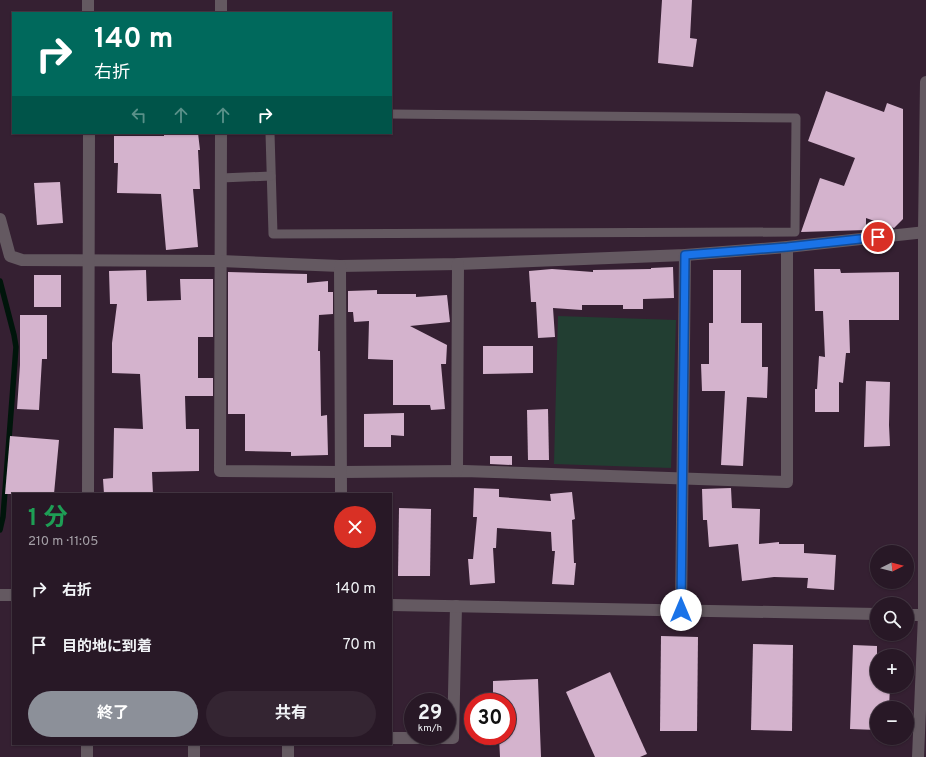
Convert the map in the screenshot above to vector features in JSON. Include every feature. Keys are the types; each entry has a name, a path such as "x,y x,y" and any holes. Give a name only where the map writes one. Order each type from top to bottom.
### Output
{"street":[{"path":"88,0 88,12"},
{"path":"221,0 221,12"},
{"path":"918,757 925,615 926,82"},
{"path":"88,134 88,493"},
{"path":"221,134 220,471 457,471 787,482 787,247"},
{"path":"0,219 10,256 22,260 221,261 340,266 458,264 685,255 787,247 925,232"},
{"path":"681,610 685,255"},
{"path":"457,471 458,264"},
{"path":"340,266 341,493"},
{"path":"0,595 12,595"},
{"path":"392,605 870,614"},
{"path":"392,738 453,738 456,606"},
{"path":"914,615 925,615"},
{"path":"87,745 87,757"},
{"path":"194,745 194,757"},
{"path":"288,745 288,757"}],"lane":[{"path":"270,134 273,234 795,232 796,118 392,114"},
{"path":"221,178 271,176"}],"green space":[{"path":"558,316 676,320 671,468 554,464"}],"building":[{"path":"662,0 692,0 690,38 697,39 693,67 658,63"},
{"path":"826,91 884,112 887,103 903,109 903,219 894,228 866,218 866,230 801,232 820,178 844,186 855,158 808,141"},
{"path":"164,134 198,134 200,150 198,150 200,189 193,189 198,247 166,250 161,194 117,193 118,163 114,163 114,136 164,136"},
{"path":"60,182 63,223 37,225 34,183"},
{"path":"673,267 674,298 643,299 643,309 623,309 623,305 582,305 582,310 553,308 555,337 538,338 536,302 531,302 529,271 552,269 593,272 593,270"},
{"path":"814,269 840,269 841,273 899,272 899,320 849,320 850,353 846,353 843,383 839,382 839,412 815,412 815,389 817,389 819,356 825,357 823,311 815,311"},
{"path":"146,270 147,301 181,300 180,279 213,279 213,337 198,337 198,378 213,378 213,396 185,396 186,429 199,429 199,471 152,472 153,493 104,493 103,479 113,478 114,428 143,429 140,374 112,373 112,343 117,304 110,304 109,271"},
{"path":"713,270 741,270 741,323 762,323 762,367 768,367 767,398 747,397 743,466 721,465 725,391 702,391 701,364 709,364 709,323 713,323"},
{"path":"228,272 307,274 307,283 328,281 328,292 333,292 333,314 319,315 318,351 320,351 321,416 327,415 328,455 291,456 291,452 245,451 245,414 228,414"},
{"path":"34,275 61,275 61,307 34,307"},
{"path":"377,290 377,294 416,294 416,297 447,295 450,322 410,326 447,345 446,364 441,364 445,409 431,410 430,405 393,405 393,360 368,359 369,321 354,322 353,312 348,312 348,291"},
{"path":"20,315 47,315 47,359 42,359 39,410 17,409 20,365"},
{"path":"483,346 533,346 533,373 483,374"},
{"path":"866,381 890,382 890,446 864,447"},
{"path":"548,409 549,460 528,460 527,410"},
{"path":"404,413 404,436 391,435 391,447 364,447 364,414"},
{"path":"10,436 59,440 54,493 5,494"},
{"path":"490,456 512,456 512,465 490,464"},
{"path":"474,488 499,489 499,497 551,501 550,494 572,492 575,519 572,520 574,563 576,563 574,585 552,584 555,551 552,551 551,532 497,528 496,548 493,548 495,583 470,585 468,559 473,559 477,517 473,517"},
{"path":"731,488 732,508 760,509 759,544 779,542 779,544 804,544 804,553 836,555 834,590 807,588 808,578 774,577 742,581 738,544 709,547 707,520 703,520 702,489"},
{"path":"399,508 431,509 430,576 398,576"},
{"path":"661,636 698,637 697,731 660,731"},
{"path":"753,644 793,645 792,731 751,730"},
{"path":"853,645 877,646 877,649 870,649 870,693 890,693 889,701 870,701 870,730 850,729"},
{"path":"610,672 647,754 640,757 595,757 566,692"},
{"path":"538,679 541,757 500,757 499,745 516,745 516,693 493,693 493,681"}],"waterway":[{"path":"0,281 16,347 3,517 0,530"}],"route":[{"path":"681,610 685,255 787,247 878,237"}]}
